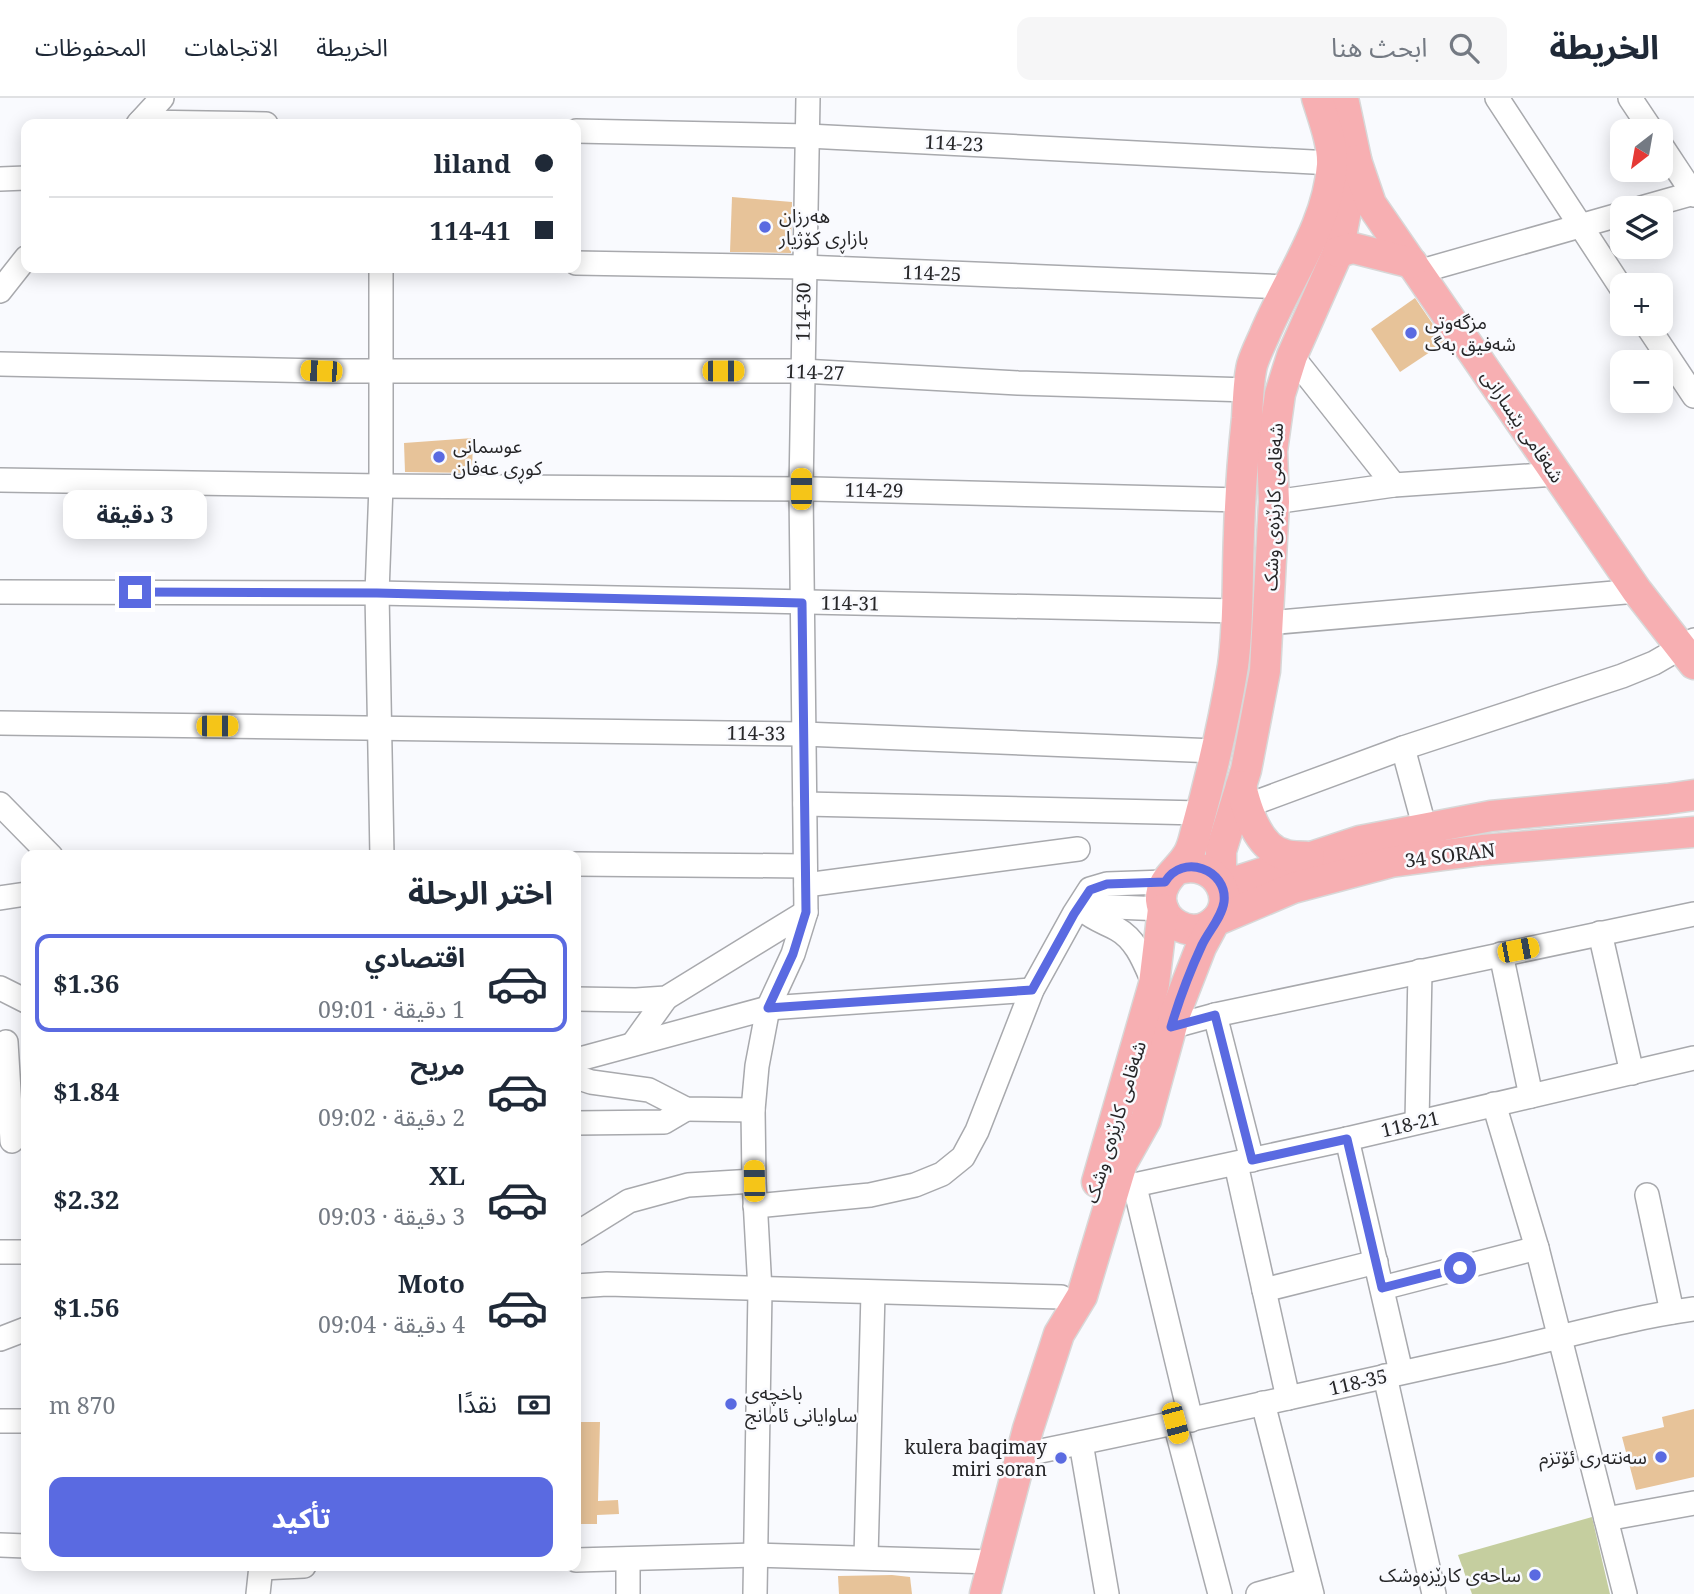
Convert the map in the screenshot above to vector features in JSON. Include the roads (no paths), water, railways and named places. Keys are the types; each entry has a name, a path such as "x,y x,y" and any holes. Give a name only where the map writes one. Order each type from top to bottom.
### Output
{"main road":[{"name":"شەقامی کارێزەی وشک","path":"985,1594 1028,1429 1059,1334 1082,1296 1122,1163 1123,1138 1154,984 1168,887 1189,854 1216,751 1233,665 1238,611 1241,500 1252,365 1344,161 1326,125 1317,98"},
{"name":"شەقامی کارێزەی وشک","path":"1221,884 1221,851 1243,796 1265,671 1274,502 1272,451 1280,394 1292,356 1338,253 1344,161 1343,98"},
{"name":"شەقامی بێسارانی","path":"1344,161 1637,591 1691,652"},
{"path":"1338,253 1353,248 1415,267"},
{"name":"34 SORAN","path":"1221,884 1360,841 1491,816 1694,794"},
{"path":"1243,796 1265,844 1284,855 1313,857"},
{"path":"1645,801 1653,835"},
{"name":"34 SORAN","path":"1215,920 1293,888 1391,862 1482,849 1694,832"},
{"path":"1186,867 1207,870 1221,884 1224,903 1215,920 1207,926 1187,929 1168,918 1168,887 1186,867"},
{"name":"شەقامی کارێزەی وشک","path":"1059,1334 1061,1297 1123,1138 1146,1120 1171,1027 1201,947 1215,920"}],"street":[{"path":"143,119 162,98"},
{"name":"114-30","path":"755,1594 760,1290 753,1110 757,1066 768,1008 793,954 806,912 801,489 808,98"},
{"path":"1496,98 1611,273"},
{"path":"1630,98 1644,119"},
{"name":"114-23","path":"581,131 808,136 1344,161"},
{"path":"1673,163 1694,194 1673,200"},
{"path":"0,179 21,178"},
{"path":"1415,267 1610,217"},
{"name":"114-25","path":"581,263 803,267 1287,287"},
{"path":"0,292 21,265"},
{"path":"381,273 381,486 377,593 382,850"},
{"path":"1654,336 1694,396"},
{"path":"1292,356 1394,485"},
{"name":"114-27","path":"0,364 381,371 802,371 1018,383 1249,390"},
{"path":"1274,502 1394,485 1556,474"},
{"name":"114-29","path":"0,480 801,489 1241,500"},
{"path":"1268,623 1637,591"},
{"name":"114-31","path":"0,592 377,593 1238,611"},
{"path":"1243,796 1403,748 1691,652"},
{"name":"114-33","path":"0,723 804,734 1216,751"},
{"path":"1403,748 1425,829"},
{"path":"0,804 45,850"},
{"path":"805,804 1201,813"},
{"path":"581,864 805,876 1078,849"},
{"path":"755,1206 870,1195 915,1185 942,1174 963,1157 977,1131 1032,990 1090,890 1107,884 1168,887"},
{"path":"0,898 21,895"},
{"path":"633,1044 666,998 806,912"},
{"path":"1078,912 1118,929 1135,943 1154,984"},
{"path":"1171,1027 1215,1015 1694,914"},
{"path":"1600,933 1632,1073"},
{"path":"1501,954 1531,1096"},
{"path":"1417,1122 1420,971"},
{"path":"0,988 21,998"},
{"path":"581,1059 768,1008 1032,990"},
{"path":"581,999 666,998"},
{"path":"1215,1015 1244,1162 1264,1290 1288,1398"},
{"path":"11,1042 13,1141"},
{"name":"118-21","path":"1183,1422 1130,1187 1694,1058"},
{"path":"581,1079 591,1083 649,1090 686,1110 753,1110"},
{"path":"1494,1104 1537,1248 1625,1594"},
{"path":"581,1123 664,1122 686,1110"},
{"path":"1347,1139 1382,1288 1393,1374 1434,1594"},
{"path":"581,1231 629,1201 688,1185 754,1181"},
{"path":"1647,1195 1683,1310"},
{"path":"1382,1288 1537,1248"},
{"path":"0,1252 21,1252"},
{"path":"1264,1290 1376,1262"},
{"path":"581,1286 607,1284 1061,1297"},
{"path":"866,1558 873,1293"},
{"name":"118-35","path":"1021,1455 1183,1422 1683,1310"},
{"path":"0,1339 21,1331"},
{"path":"1258,1594 1310,1587 1263,1403"},
{"path":"0,1421 21,1421"},
{"path":"1183,1422 1220,1594"},
{"path":"1081,1443 1107,1594"},
{"path":"1606,1519 1694,1503"},
{"path":"0,1545 21,1546"},
{"path":"755,1555 992,1562"},
{"path":"581,1560 755,1555 992,1562"},
{"path":"628,1559 628,1594"},
{"path":"258,1594 261,1571"}],"place":[{"name":"ھەرزان بازاڕی کۆژیار","path":"765,227"},
{"name":"مزگەوتی شەفیق بەگ","path":"1411,333"},
{"name":"عوسمانی کوڕی عەفان","path":"439,457"},
{"name":"باخچەی ساوایانی ئامانج","path":"731,1404"},
{"name":"سەنتەری ئۆتزم","path":"1661,1457"},
{"name":"kulera baqimay miri soran","path":"1061,1458"},
{"name":"ساحه‌ی کارێزه‌وشک","path":"1535,1575"}]}
